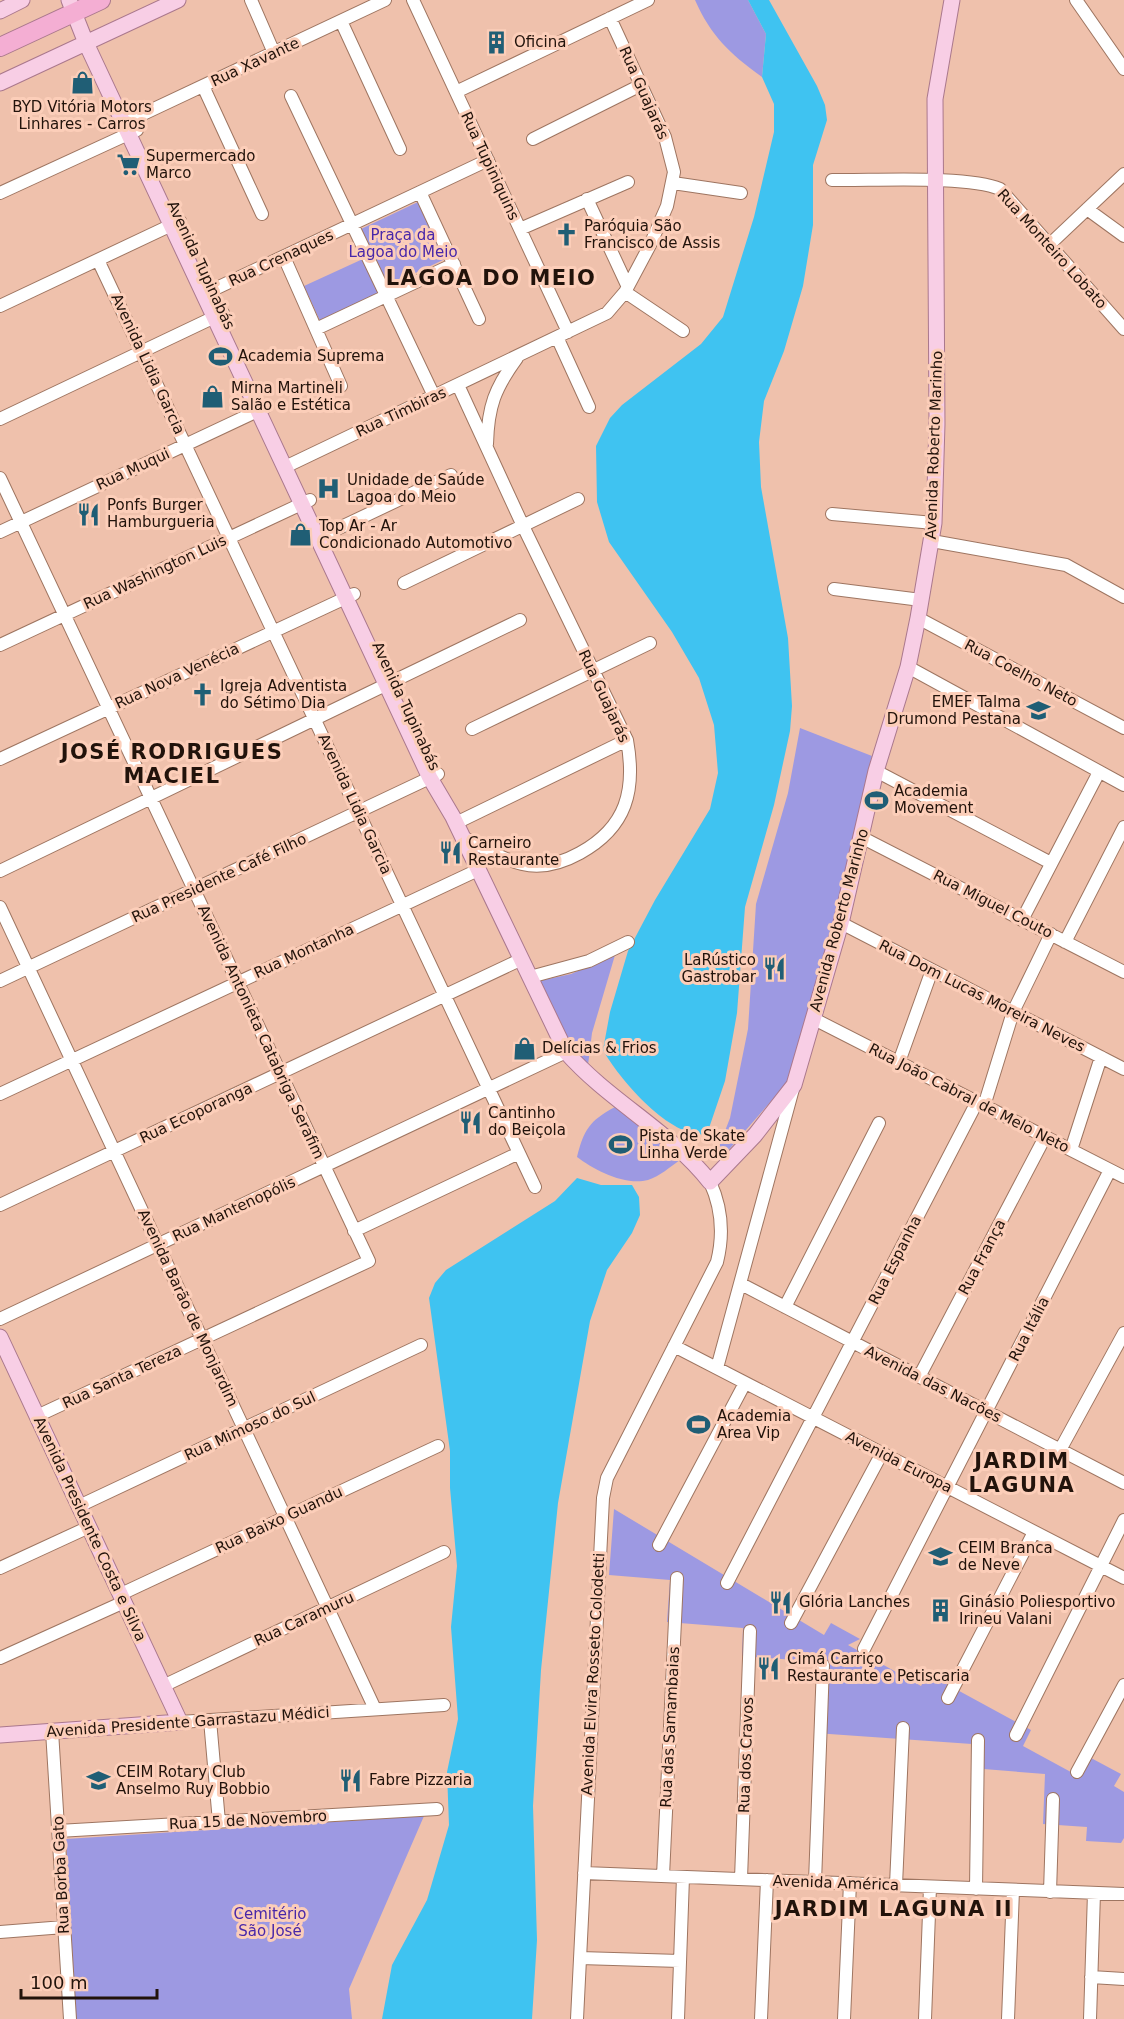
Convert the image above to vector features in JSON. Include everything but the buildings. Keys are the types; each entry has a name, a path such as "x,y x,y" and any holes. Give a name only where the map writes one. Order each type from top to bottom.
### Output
{"highway":[{"path":"0,47 76,5 101,0"}],"main road":[{"path":"0,11 22,0"},
{"path":"0,83 178,0"},
{"name":"Avenida Roberto Marinho","path":"794,1085 841,923 876,771 908,667 933,541 937,181 935,99 952,0"},
{"name":"Avenida Tupinabás","path":"76,5 90,41 454,820 566,1052 589,1076 688,1158 710,1182"},
{"path":"710,1182 755,1135 794,1085"},
{"name":"Avenida Presidente Costa e Silva","path":"0,1337 180,1722"},
{"name":"Avenida Presidente Garrastazu Médici","path":"0,1735 180,1722"}],"street":[{"path":"251,0 274,53"},
{"name":"Rua Xavante","path":"0,193 203,86 386,0"},
{"name":"Rua Tupiniquins","path":"412,0 520,229 589,407"},
{"path":"456,92 648,0"},
{"path":"1076,0 1124,69"},
{"name":"Rua Guajarás","path":"487,449 491,402 498,386 517,357 607,313 626,288 667,206 674,172 665,137 610,18"},
{"path":"340,21 400,149"},
{"path":"533,139 641,85"},
{"path":"203,86 261,214"},
{"path":"291,96 434,396"},
{"name":"Rua Crenaques","path":"208,292 488,160"},
{"path":"1049,245 1124,174"},
{"name":"Rua Monteiro Lobato","path":"832,180 937,181 986,184 1000,189 1124,329"},
{"path":"520,229 628,182"},
{"path":"673,183 741,193"},
{"path":"420,192 479,319"},
{"path":"588,199 626,288 683,331"},
{"path":"1087,209 1124,236"},
{"path":"0,306 176,223"},
{"path":"284,256 341,386"},
{"name":"Avenida Lidia Garcia","path":"98,260 536,1187"},
{"path":"316,329 454,264"},
{"path":"0,419 219,315"},
{"name":"Rua Timbiras","path":"289,465 517,357"},
{"name":"Rua Guajarás","path":"458,385 523,526 627,740 631,763 630,788 624,811 611,830 590,848 564,862 524,864 499,856 463,837"},
{"name":"Rua Muqui","path":"0,532 262,409"},
{"path":"322,536 451,475"},
{"name":"Avenida Antonieta Catabriga Serafim","path":"0,478 369,1261"},
{"path":"404,583 578,499"},
{"name":"Rua Washington Luis","path":"0,645 306,502"},
{"path":"832,514 934,523"},
{"path":"933,541 1066,565 1124,597"},
{"path":"834,589 921,600"},
{"name":"Rua Nova Venécia","path":"0,759 350,596"},
{"name":"Rua Coelho Neto","path":"918,618 1124,728"},
{"path":"0,871 520,620"},
{"path":"472,729 650,643"},
{"path":"908,667 1124,785"},
{"path":"454,820 627,740"},
{"path":"876,771 1052,863"},
{"path":"1022,920 1099,772"},
{"name":"Rua Presidente Café Filho","path":"0,981 434,776"},
{"path":"1065,942 1124,827"},
{"name":"Rua Miguel Couto","path":"861,837 1124,972"},
{"name":"Rua Montanha","path":"0,1094 478,870"},
{"name":"Avenida Barão de Monjardim","path":"0,907 375,1709"},
{"name":"Rua Dom Lucas Moreira Neves","path":"841,923 1124,1069"},
{"name":"Rua Espanha","path":"727,1583 981,1104 1013,1012 1051,934"},
{"path":"530,977 589,961 628,942"},
{"name":"Rua Ecoporanga","path":"0,1205 522,959"},
{"path":"899,1062 932,970"},
{"name":"Rua João Cabral de Melo Neto","path":"813,1019 1124,1177"},
{"name":"Rua Mantenopólis","path":"0,1319 566,1052"},
{"path":"1071,1150 1101,1057"},
{"name":"Avenida Roberto Marinho","path":"717,1368 794,1085"},
{"path":"785,1307 879,1123"},
{"name":"Rua França","path":"919,1377 1045,1137"},
{"path":"354,1231 519,1153"},
{"name":"Rua Itália","path":"864,1649 1110,1170"},
{"name":"Avenida Tupinabás","path":"674,1346 717,1262 721,1220 710,1182"},
{"name":"Rua Santa Tereza","path":"37,1416 369,1261"},
{"name":"Avenida das Nacões","path":"741,1284 1124,1483"},
{"path":"1060,1450 1124,1333"},
{"name":"Rua Mimoso do Sul","path":"79,1506 421,1345"},
{"name":"Avenida Europa","path":"674,1346 1124,1578"},
{"name":"Avenida Elvira Rosseto Colodetti","path":"577,2019 603,1498 607,1478 674,1346"},
{"path":"659,1545 745,1383"},
{"name":"Rua Baixo Guandu","path":"0,1658 286,1517 438,1446"},
{"path":"791,1623 882,1454"},
{"path":"1016,1735 1124,1520"},
{"path":"0,1568 89,1527"},
{"path":"948,1698 1034,1532"},
{"name":"Rua Caramuru","path":"164,1686 444,1552"},
{"name":"Rua das Samambaias","path":"663,1876 677,1578"},
{"name":"Rua dos Cravos","path":"741,1879 750,1631"},
{"path":"815,1882 823,1665"},
{"path":"1077,1772 1124,1686"},
{"name":"Avenida Presidente Garrastazu Médici","path":"180,1722 444,1705"},
{"path":"210,1720 219,1822"},
{"path":"896,1885 903,1728"},
{"name":"Rua Borba Gato","path":"52,1731 70,2019"},
{"path":"976,1888 978,1740"},
{"path":"1050,1892 1053,1799"},
{"name":"Rua 15 de Novembro","path":"58,1831 437,1809"},
{"name":"Avenida América","path":"584,1873 1124,1894"},
{"path":"678,2019 683,1877"},
{"path":"761,2019 767,1880"},
{"path":"843,2019 850,1883"},
{"path":"925,2019 930,1887"},
{"path":"1008,2019 1013,1890"},
{"path":"1090,2019 1094,1893"},
{"path":"0,1932 64,1927"},
{"path":"580,1958 680,1961"},
{"path":"1091,1977 1124,1979"}],"green space":[{"path":"695,0 748,0 766,34 762,77 722,43 701,13"},
{"name":"Praça da Lagoa do Meio","path":"418,202 445,259 388,286 361,229"},
{"path":"365,258 381,292 320,321 304,286"},
{"path":"800,728 872,756 832,933 786,1084 719,1161 715,1157 730,1118 748,1029 756,904 788,793"},
{"path":"615,955 592,1033 588,1065 567,1039 539,981 571,974"},
{"name":"Pista de Skate Linha Verde","path":"615,1107 680,1160 648,1180 630,1181 610,1176 577,1157 589,1127 599,1117"},
{"path":"614,1509 824,1635 831,1623 860,1639 848,1645 921,1686 928,1674 1031,1730 1023,1746 1080,1777 1091,1758 1121,1774 1114,1786 1124,1792 1124,1838 1121,1843 1086,1841 1087,1827 1043,1824 1045,1774 971,1768 972,1744 815,1733 820,1662 742,1656 743,1628 667,1622 670,1580 609,1575"},
{"name":"Cemitério São José","path":"424,1816 349,1989 352,2019 76,2019 66,1839"}],"water":[{"path":"748,0 769,0 817,86 825,105 827,120 813,165 813,225 803,286 784,351 764,401 759,442 761,487 788,638 792,706 790,731 774,805 745,907 737,1013 725,1081 707,1134 693,1133 662,1118 633,1091 603,1050 610,1012 628,951 655,900 710,809 718,773 714,725 699,678 672,632 609,542 597,502 596,446 610,418 622,405 701,344 723,317 754,217 774,132 774,104 762,77 766,34"},
{"path":"577,1178 601,1185 632,1185 639,1197 640,1215 632,1233 607,1270 590,1321 558,1503 541,1670 533,1806 537,1940 532,2019 382,2019 392,1965 427,1900 449,1825 447,1772 458,1719 451,1627 457,1566 450,1488 450,1451 429,1298 435,1283 446,1270 555,1201"}],"place":[{"name":"Oficina","path":"496,42"},
{"name":"BYD Vitória Motors Linhares - Carros","path":"82,83"},
{"name":"Supermercado Marco","path":"128,165"},
{"name":"Paróquia São Francisco de Assis","path":"566,235"},
{"name":"Academia Suprema","path":"220,356"},
{"name":"Mirna Martineli Salão e Estética","path":"213,397"},
{"name":"Unidade de Saúde Lagoa do Meio","path":"329,489"},
{"name":"Ponfs Burger Hamburgueria","path":"89,514"},
{"name":"Top Ar - Ar Condicionado Automotivo","path":"301,535"},
{"name":"Igreja Adventista do Sétimo Dia","path":"202,695"},
{"name":"EMEF Talma Drumond Pestana","path":"1039,711"},
{"name":"Academia Movement","path":"876,800"},
{"name":"Carneiro Restaurante","path":"450,852"},
{"name":"LaRústico Gastrobar","path":"774,969"},
{"name":"Delícias & Frios","path":"524,1048"},
{"name":"Cantinho do Beiçola","path":"470,1122"},
{"name":"Pista de Skate Linha Verde","path":"621,1145"},
{"name":"Academia Area Vip","path":"699,1425"},
{"name":"CEIM Branca de Neve","path":"940,1557"},
{"name":"Glória Lanches","path":"781,1602"},
{"name":"Ginásio Poliesportivo Irineu Valani","path":"941,1611"},
{"name":"Cimá Carriço Restaurante e Petiscaria","path":"769,1668"},
{"name":"Fabre Pizzaria","path":"351,1780"},
{"name":"CEIM Rotary Club Anselmo Ruy Bobbio","path":"98,1781"}],"district":[{"name":"LAGOA DO MEIO","path":"491,278"},
{"name":"JOSÉ RODRIGUES MACIEL","path":"172,764"},
{"name":"JARDIM LAGUNA","path":"1022,1473"},
{"name":"JARDIM LAGUNA II","path":"894,1909"}]}
